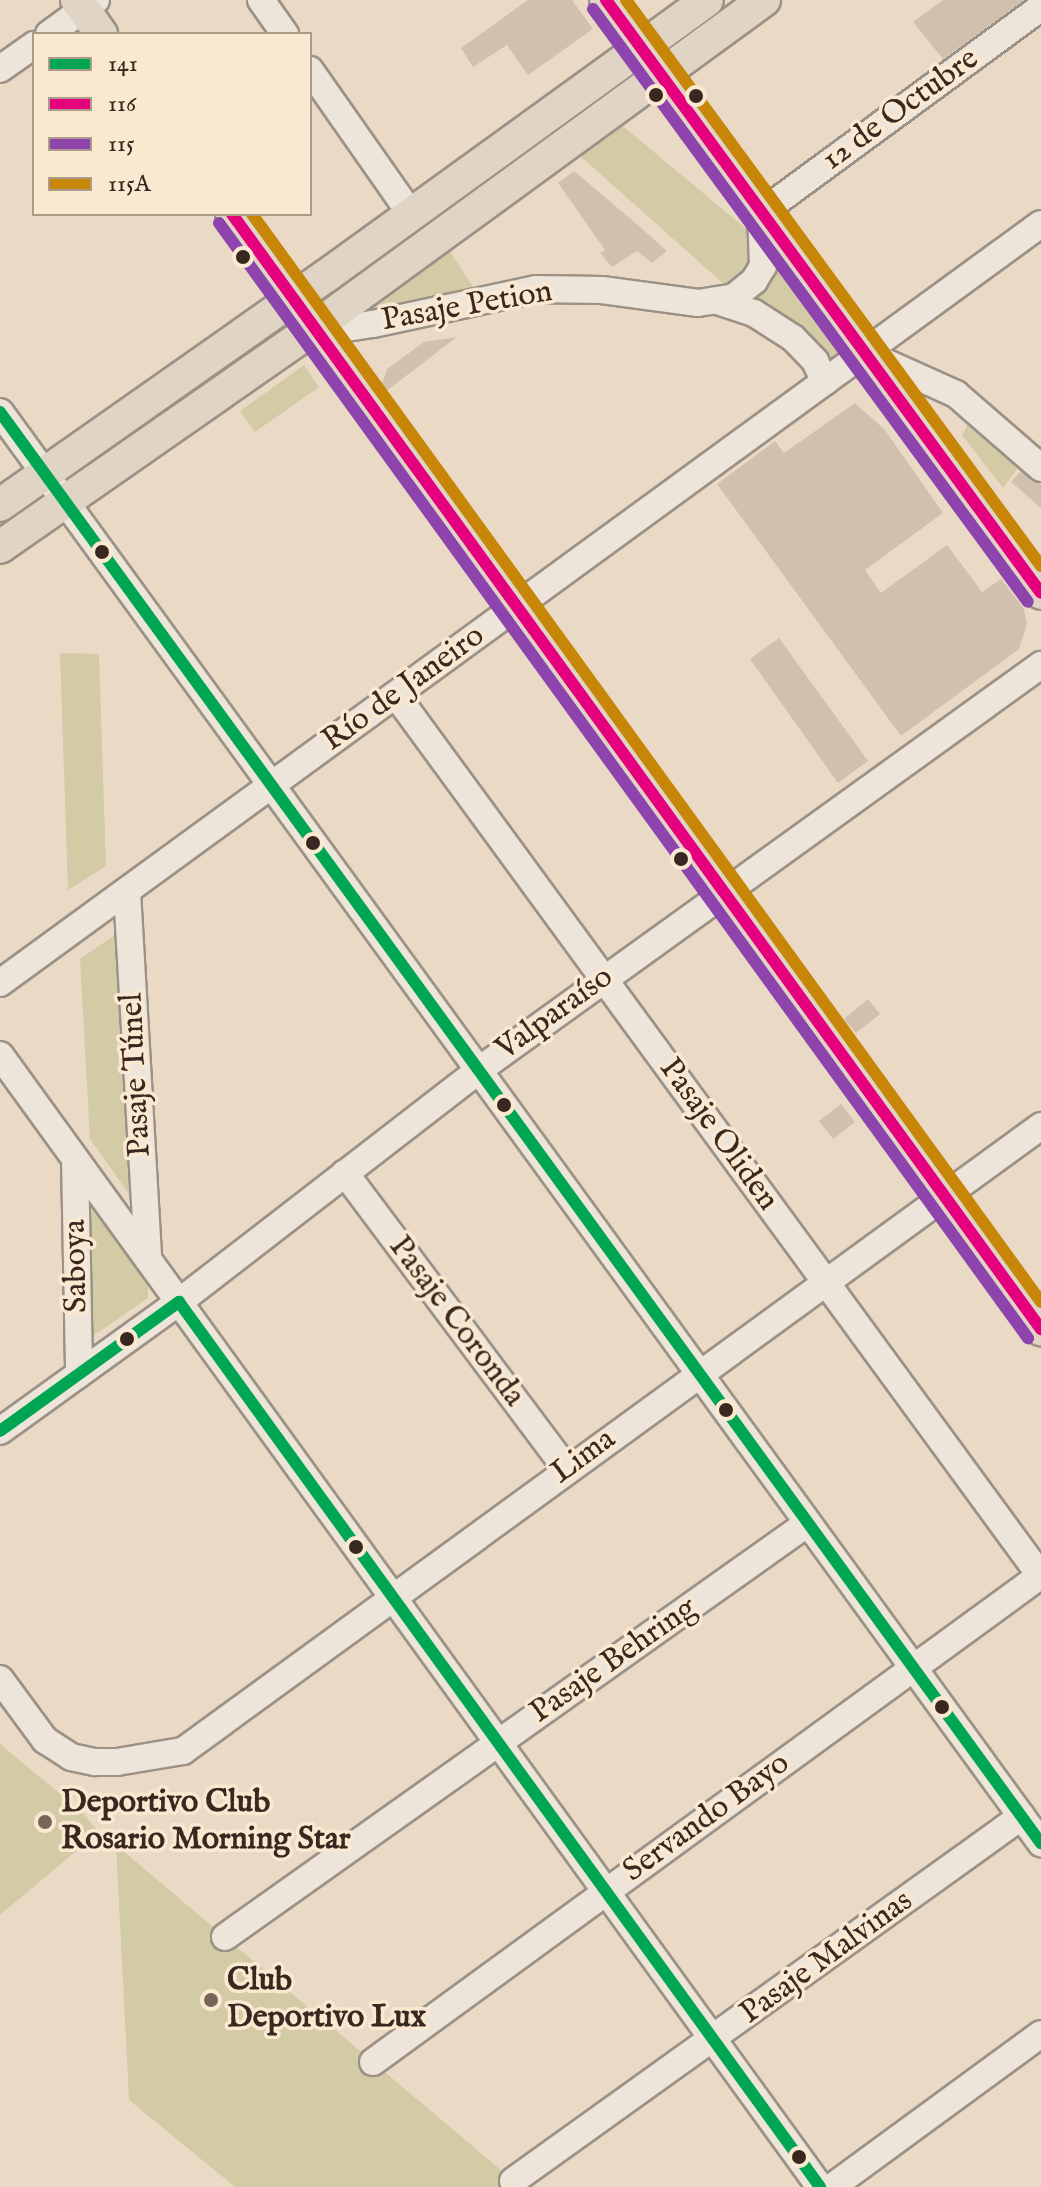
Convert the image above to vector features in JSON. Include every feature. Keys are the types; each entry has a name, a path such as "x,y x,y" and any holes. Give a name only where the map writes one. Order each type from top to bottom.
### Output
{"main road":[{"path":"606,0 1041,593"},
{"path":"0,505 293,299 707,0"},
{"path":"0,547 314,328 764,0"},
{"path":"233,216 1041,1329"}],"street":[{"path":"261,0 284,32"},
{"name":"12 de Octubre","path":"761,213 1041,7"},
{"path":"52,32 89,11"},
{"path":"0,69 32,46"},
{"path":"312,73 411,214"},
{"path":"717,301 745,290 763,266 761,213"},
{"name":"Río de Janeiro","path":"0,983 1041,224"},
{"name":"Pasaje Petion","path":"314,328 334,330 373,324 536,289 602,290 698,303 717,301 754,313 793,338 815,361 825,382"},
{"path":"865,353 956,394 1038,459"},
{"path":"0,412 1041,1843"},
{"name":"Valparaíso","path":"0,1431 179,1302 479,1070 1041,665"},
{"name":"Pasaje Oliden","path":"396,695 1041,1575"},
{"name":"Pasaje Túnel","path":"127,891 148,1259"},
{"path":"0,1055 820,2187"},
{"name":"Lima","path":"0,1679 45,1740 71,1757 117,1762 183,1751 1041,1126"},
{"name":"Saboya","path":"75,1159 79,1374"},
{"name":"Pasaje Coronda","path":"345,1173 567,1470"},
{"name":"Pasaje Behring","path":"225,1937 808,1523"},
{"name":"Servando Bayo","path":"373,2062 1041,1575"},
{"name":"Pasaje Malvinas","path":"513,2181 1022,1816"},
{"path":"832,2187 1041,2034"}],"shaded area":[{"path":"612,117 781,258 853,350 836,369 745,303 570,147"},
{"path":"446,246 476,291 340,322"},
{"path":"304,365 319,387 255,432 240,411"},
{"path":"971,418 1022,462 1003,488 962,435"},
{"path":"60,653 99,654 106,866 68,890"},
{"path":"119,932 136,1204 90,1139 80,959"},
{"path":"85,1186 148,1276 148,1298 93,1336"},
{"name":"Deportivo Club Rosario Morning Star","path":"0,1744 82,1812 99,1832 0,1915"},
{"name":"Club Deportivo Lux","path":"116,1845 521,2187 235,2187 129,2100"}],"building":[{"path":"528,0 572,0 593,29 528,75 507,45 473,67 461,48"},
{"path":"943,0 1024,0 943,59 913,22"},
{"path":"574,171 667,251 652,263 637,251 612,267 600,253 605,250 558,183"},
{"path":"457,337 385,392 381,387 387,369 424,342"},
{"path":"855,403 885,430 943,513 865,570 881,593 947,545 982,592 1001,579 1024,609 1027,624 1019,649 901,736 717,484 775,441 784,453"},
{"path":"1021,471 1041,484 1041,508 1011,482"},
{"path":"779,638 868,761 838,783 750,659"},
{"path":"868,999 880,1014 856,1033 844,1019"},
{"path":"841,1104 855,1122 833,1139 819,1121"}],"transit line":[{"name":"116","path":"606,0 1041,593"},
{"name":"115A","path":"626,0 1041,566"},
{"name":"115","path":"593,9 1028,602"},
{"name":"116","path":"233,216 1041,1329"},
{"name":"115A","path":"253,216 1041,1302"},
{"name":"115","path":"219,223 1028,1338"},
{"name":"141","path":"0,412 1041,1843"},
{"name":"141","path":"0,1431 179,1302 820,2187"}],"place":[{"name":"Deportivo Club Rosario Morning Star","path":"45,1822"},
{"name":"Club Deportivo Lux","path":"211,2000"}]}
